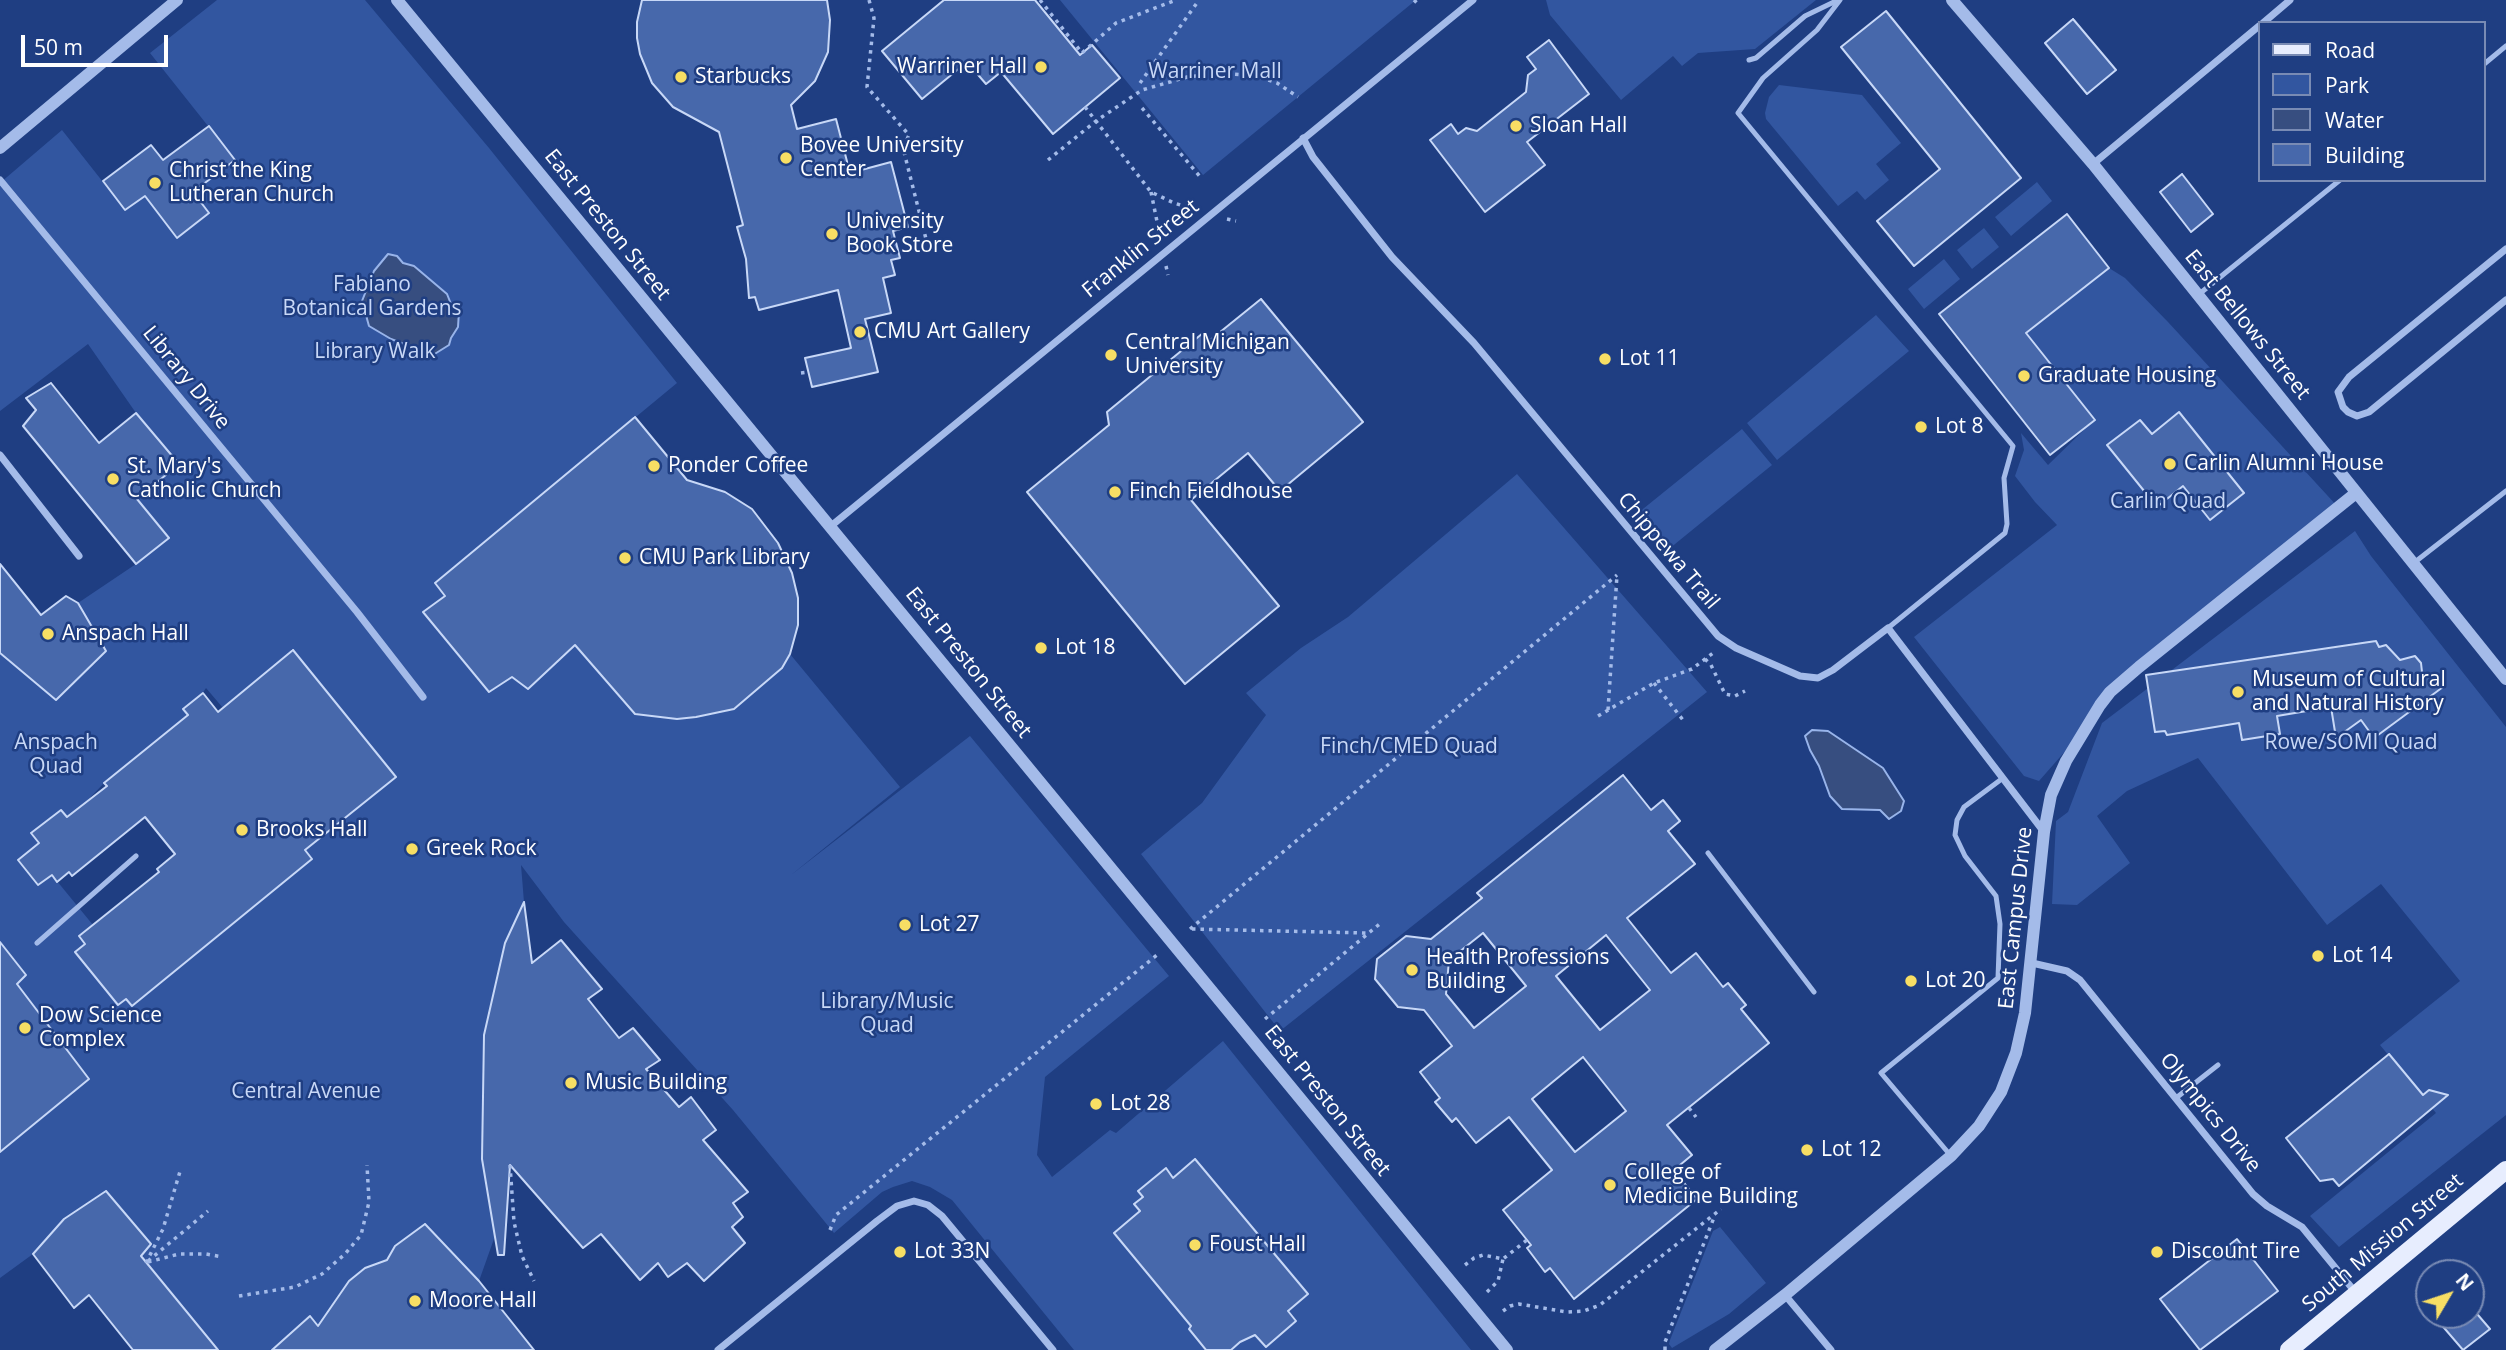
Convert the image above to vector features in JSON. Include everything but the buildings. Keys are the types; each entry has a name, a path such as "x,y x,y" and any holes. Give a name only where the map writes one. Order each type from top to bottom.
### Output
{"main road":[{"name":"South Mission Street","path":"2298,1347 2357,1294 2506,1170"}],"street":[{"path":"0,148 177,0"},
{"name":"East Preston Street","path":"397,0 1507,1350"},
{"name":"Franklin Street","path":"831,526 1473,0"},
{"name":"East Bellows Street","path":"1952,0 2094,164 2506,680"},
{"path":"2265,21 2290,0"},
{"path":"2094,164 2258,27"},
{"name":"Chippewa Trail","path":"1303,138 1313,157 1392,257 1474,343 1718,636 1736,648 1787,671 1818,678 1833,670 1888,628"},
{"name":"Library Drive","path":"0,180 357,612 423,697"},
{"path":"2506,249 2349,377 2338,392 2343,407 2352,415 2365,415 2506,300"},
{"path":"0,455 79,556"},
{"name":"East Campus Drive","path":"1715,1350 1951,1156 1979,1126 2001,1092 2021,1035 2032,963 2048,808 2056,783 2089,720 2110,692 2356,493"},
{"path":"1888,628 2045,832"},
{"name":"Olympics Drive","path":"2032,963 2067,971 2080,980 2253,1194 2267,1206 2302,1227 2357,1294"},
{"path":"718,1350 877,1221 897,1206 914,1201 928,1205 942,1216 1053,1350"},
{"path":"1785,1294 1831,1350"}],"lane":[{"path":"1749,60 1756,58 1805,16 1839,0"},
{"path":"1839,0 1817,30 1763,78 1738,113 2013,446 2004,478 2007,524 2005,533 1888,628"},
{"path":"2485,63 2506,47"},
{"path":"2198,295 2338,182"},
{"path":"2413,564 2506,491"},
{"path":"1951,1156 1881,1073 1998,978 2000,924 1996,896 1965,856 1955,835 1957,820 1964,807 2003,778"},
{"path":"1708,853 1814,992"},
{"path":"37,943 136,856"},
{"path":"2176,1098 2218,1065"}],"path":[{"path":"869,0 874,18 867,86 909,135 903,148 927,243"},
{"path":"1040,0 1082,52 1116,23 1175,0"},
{"path":"1140,83 1199,0"},
{"path":"1048,160 1096,121 1142,90 1187,77 1222,73 1256,76 1277,83 1298,97"},
{"path":"1085,107 1152,192 1174,203 1236,221"},
{"path":"1142,108 1202,179"},
{"path":"1152,192 1168,275"},
{"path":"801,373 808,373"},
{"path":"1367,933 1190,929 1616,575 1608,710"},
{"path":"1598,716 1654,683 1692,669 1713,653"},
{"path":"1705,659 1711,665 1725,694 1735,696 1745,691"},
{"path":"1654,683 1683,720"},
{"path":"1265,1019 1382,922"},
{"path":"830,1230 836,1215 1157,955"},
{"path":"1689,1108 1696,1117"},
{"path":"239,1296 295,1287 322,1274 345,1254 361,1235 369,1202 367,1165"},
{"path":"510,1165 514,1222 522,1256 534,1281"},
{"path":"146,1263 163,1229 181,1168"},
{"path":"1503,1311 1519,1304 1567,1312 1584,1311 1600,1305 1721,1209"},
{"path":"146,1263 208,1211"},
{"path":"1665,1350 1665,1342 1715,1214"},
{"path":"1487,1292 1498,1281 1503,1259 1527,1240"},
{"path":"146,1263 179,1254 223,1257"},
{"path":"1465,1265 1483,1255 1503,1259"}],"green space":[{"path":"217,0 365,0 489,148 677,383 435,583 445,596 423,613 488,692 512,677 528,689 575,645 635,714 677,719 696,717 734,709 782,668 790,654 900,787 791,875 970,736 1169,976 1045,1077 1037,1155 1052,1177 1110,1130 1116,1133 1223,1041 1471,1350 1074,1350 952,1200 930,1187 912,1181 882,1192 834,1233 733,1110 564,922 521,865 524,902 505,943 484,1035 482,1159 495,1236 479,1281 425,1225 395,1246 387,1260 365,1268 345,1286 324,1317 330,1324 321,1331 310,1316 280,1343 286,1350 218,1350 141,1256 150,1244 64,1219 33,1254 0,1278 0,1152 89,1079 25,997 12,989 26,975 0,942 0,649 7,659 56,700 105,652 78,603 136,564 168,538 137,499 178,464 136,413 88,344 0,411 0,183 62,130 125,210 145,196 177,237 209,213 193,192 235,160 150,53","holes":["293,651 395,777 305,850 312,859 118,1005 75,952 85,944 79,936 93,925 52,875 38,885 18,860 39,843 31,833 60,810 67,817 86,802 104,783 188,715 206,688 223,708"]},
{"name":"Warriner Mall","path":"1060,0 1416,0 1203,175"},
{"path":"1546,0 1816,0 1755,49 1698,53 1682,66 1673,56 1621,100 1550,15"},
{"path":"1779,85 1862,95 1901,143 1876,164 1889,180 1865,200 1857,191 1838,206 1766,119 1769,97"},
{"path":"2037,182 2052,201 2011,236 1995,217"},
{"path":"1984,228 1999,247 1972,269 1957,250"},
{"path":"1944,259 1960,279 1924,309 1908,289"},
{"name":"Carlin Quad","path":"2109,268 2125,278 2168,322 2338,507 2139,667 2039,781 2024,776 1914,637 2057,525 2015,476 2024,450 2021,433 2048,465 2094,420 2026,333"},
{"path":"1876,315 1909,351 1777,460 1747,423"},
{"path":"1742,429 1772,465 1664,553 1633,517"},
{"name":"Finch/CMED Quad","path":"1517,474 1707,692 1280,1031 1141,854 1202,803 1266,715 1246,693 1301,648 1348,617"},
{"name":"Rowe/SOMI Quad","path":"2355,531 2371,556 2506,727 2506,1115 2339,1247 2310,1216 2436,1113 2380,1045 2460,981 2381,884 2327,925 2198,758 2127,791 2097,816 2130,863 2077,905 2052,904 2056,821 2068,812 2102,723"},
{"path":"1720,1227 1766,1283 1729,1314 1672,1348 1670,1340 1713,1231"}],"water":[{"path":"388,254 414,266 447,294 451,304 459,311 458,327 449,345 433,355 391,339 369,326 362,301 374,271"},
{"path":"1812,730 1828,731 1883,768 1904,801 1901,811 1889,819 1880,810 1842,809 1830,796 1810,750 1805,736"}],"place":[{"name":"Warriner Hall","path":"1041,67"},
{"name":"Starbucks","path":"681,77"},
{"name":"Sloan Hall","path":"1516,126"},
{"name":"Bovee University Center","path":"786,158"},
{"name":"Christ the King Lutheran Church","path":"155,183"},
{"name":"University Book Store","path":"832,234"},
{"name":"CMU Art Gallery","path":"860,332"},
{"name":"Central Michigan University","path":"1111,355"},
{"name":"Lot 11","path":"1605,359"},
{"name":"Graduate Housing","path":"2024,376"},
{"name":"Lot 8","path":"1921,427"},
{"name":"Carlin Alumni House","path":"2170,464"},
{"name":"Ponder Coffee","path":"654,466"},
{"name":"St. Mary's Catholic Church","path":"113,479"},
{"name":"Finch Fieldhouse","path":"1115,492"},
{"name":"CMU Park Library","path":"625,558"},
{"name":"Anspach Hall","path":"48,634"},
{"name":"Lot 18","path":"1041,648"},
{"name":"Museum of Cultural and Natural History","path":"2238,692"},
{"name":"Brooks Hall","path":"242,830"},
{"name":"Greek Rock","path":"412,849"},
{"name":"Lot 27","path":"905,925"},
{"name":"Lot 14","path":"2318,956"},
{"name":"Health Professions Building","path":"1412,970"},
{"name":"Lot 20","path":"1911,981"},
{"name":"Dow Science Complex","path":"25,1028"},
{"name":"Music Building","path":"571,1083"},
{"name":"Lot 28","path":"1096,1104"},
{"name":"Lot 12","path":"1807,1150"},
{"name":"College of Medicine Building","path":"1610,1185"},
{"name":"Foust Hall","path":"1195,1245"},
{"name":"Lot 33N","path":"900,1252"},
{"name":"Discount Tire","path":"2157,1252"},
{"name":"Moore Hall","path":"415,1301"}],"park label":[{"name":"Fabiano Botanical Gardens","path":"372,297"},
{"name":"Library Walk","path":"375,352"},
{"name":"Anspach Quad","path":"56,755"},
{"name":"Library/Music Quad","path":"887,1014"},
{"name":"Central Avenue","path":"306,1092"}]}
